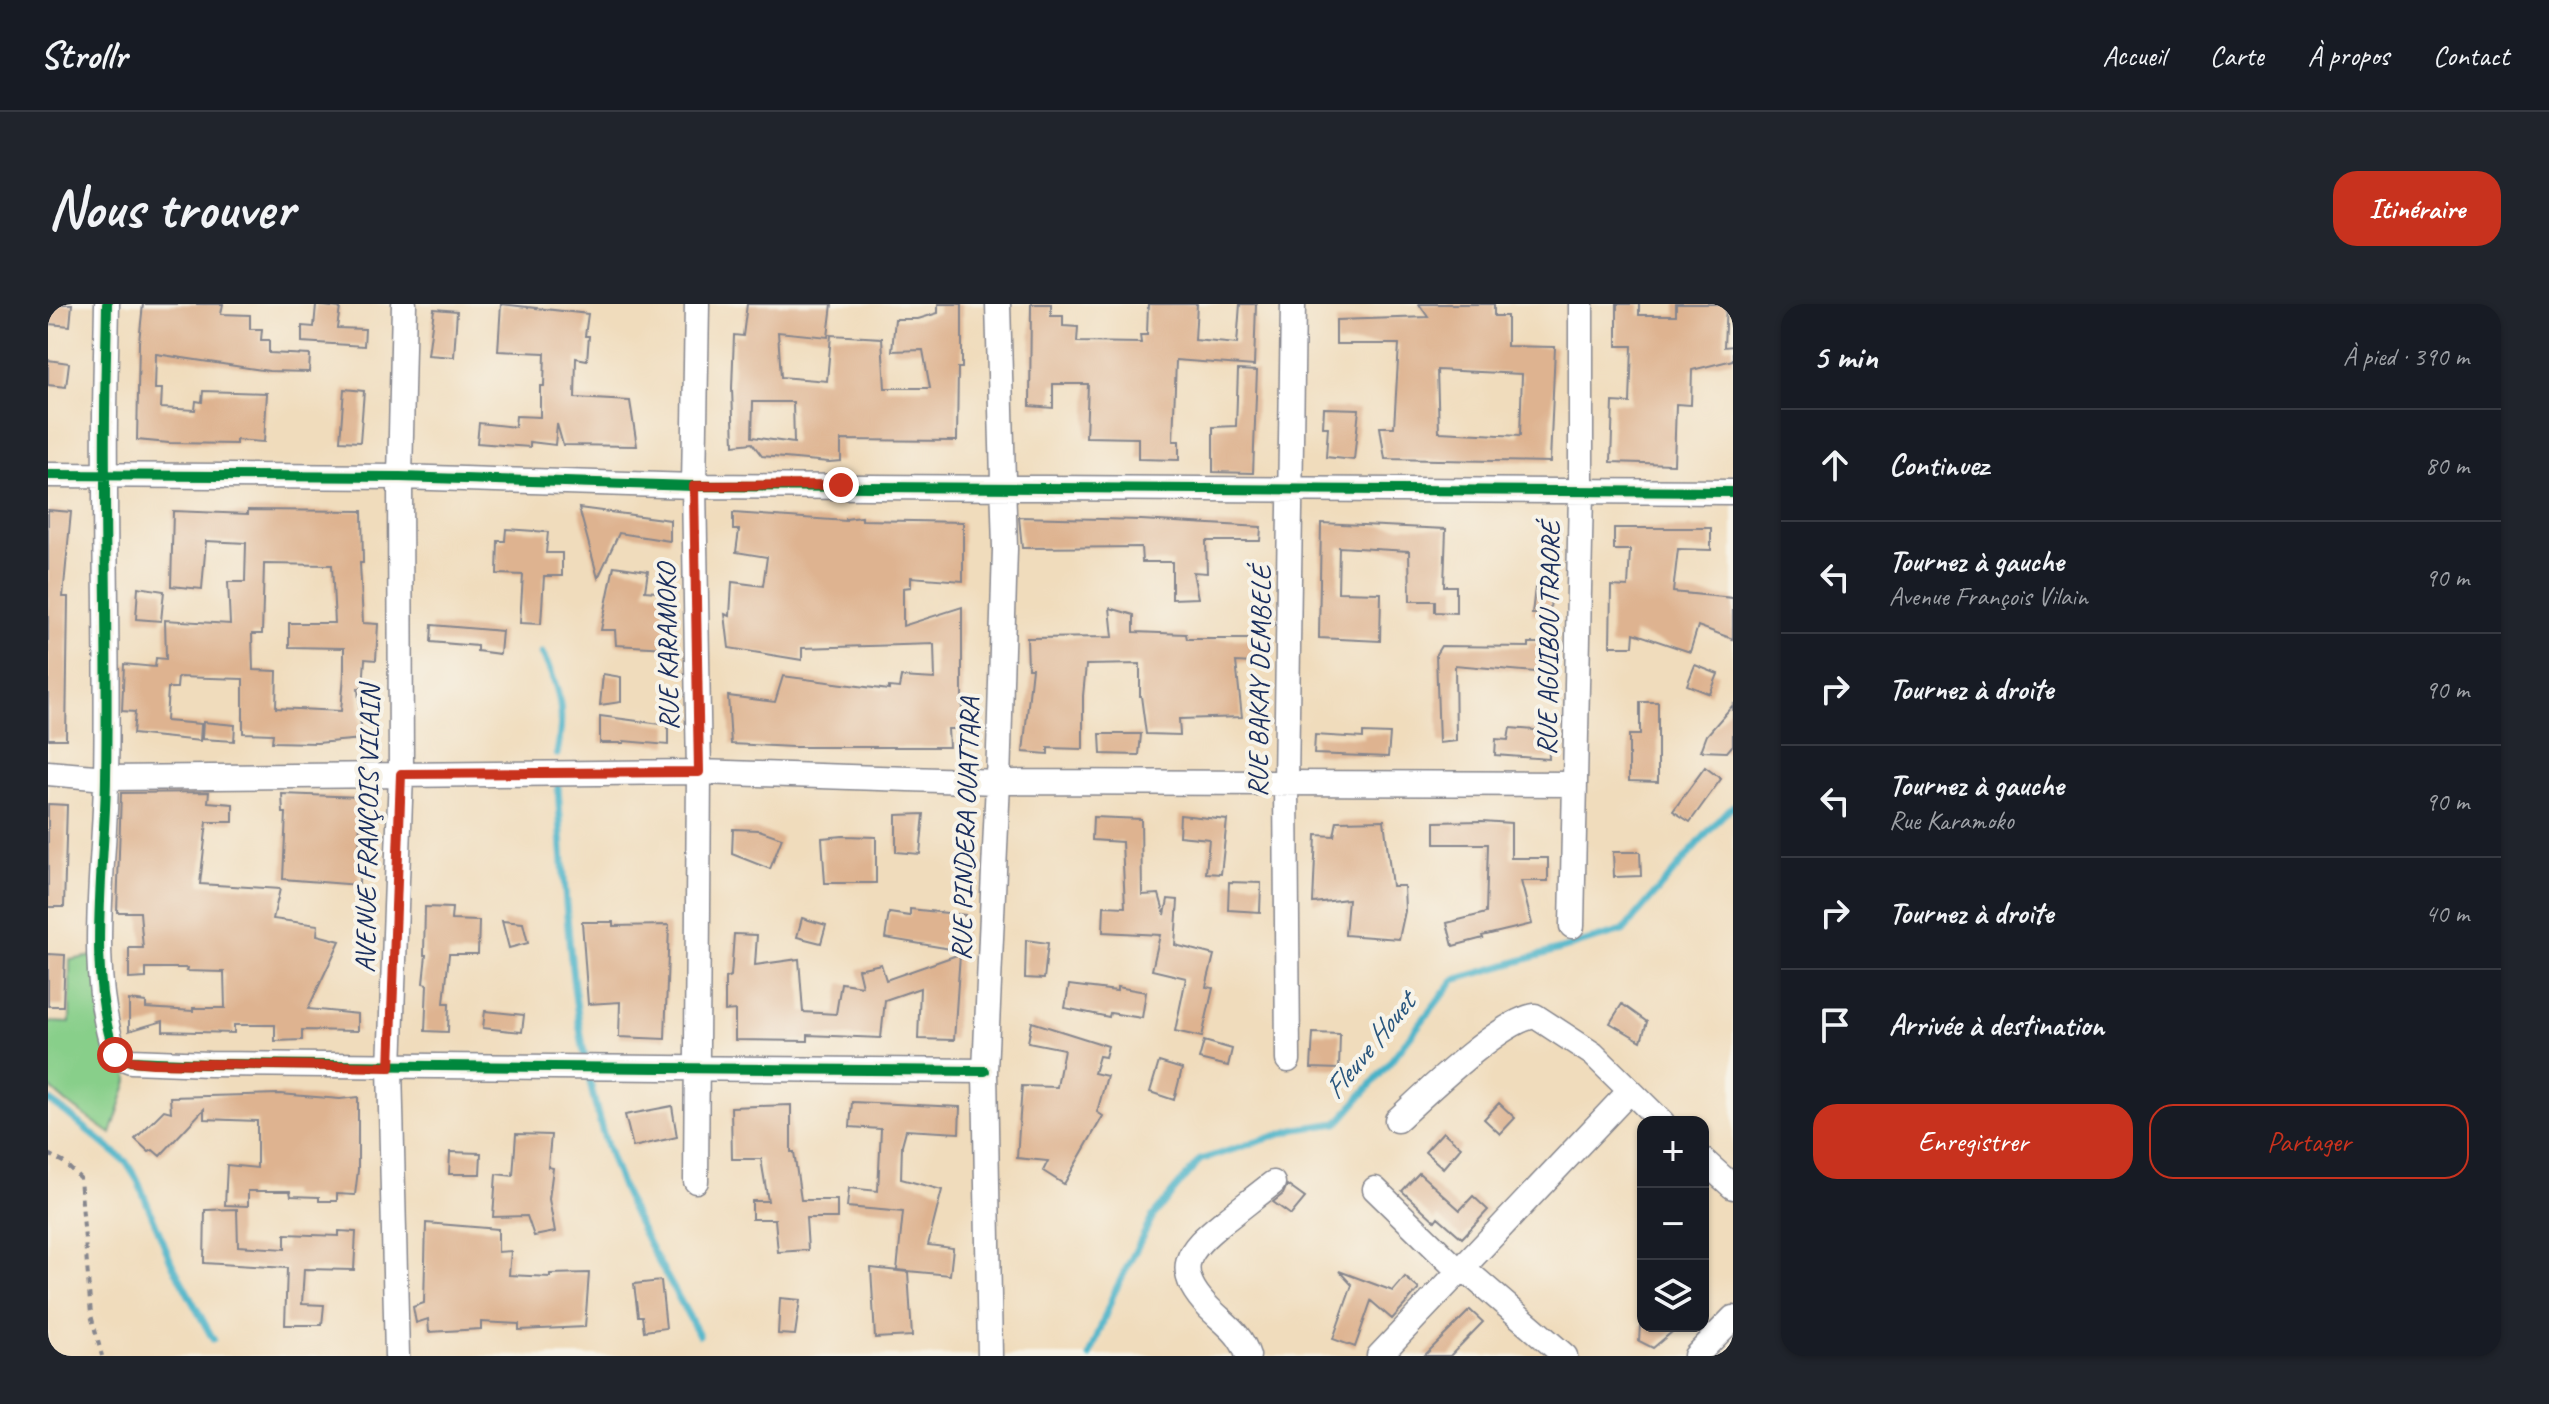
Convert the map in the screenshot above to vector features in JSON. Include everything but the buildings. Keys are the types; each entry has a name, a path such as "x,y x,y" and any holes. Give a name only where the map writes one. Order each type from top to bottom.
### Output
{"street":[{"path":"107,304 104,476 106,778 99,949 109,1037 115,1055 131,1061 153,1063 985,1071"},
{"name":"AVENUE FRANÇOIS VILAIN","path":"397,1356 390,1067 401,774 400,477 404,304"},
{"name":"RUE KARAMOKO","path":"696,1181 699,772 694,486 697,304"},
{"name":"RUE PINDERA OUATTARA","path":"990,1356 985,1071 1005,549 998,304"},
{"name":"RUE BAKAY DEMBELÉ","path":"1288,1060 1286,783 1293,304"},
{"name":"RUE AGUIBOU TRAORÉ","path":"1572,926 1581,492 1581,304"},
{"path":"48,475 400,477 694,486 1733,492"},
{"path":"48,773 106,778 699,772 998,782 1574,784"},
{"path":"1397,1120 1478,1049 1524,1017 1535,1016 1593,1054 1655,1116"},
{"path":"1379,1356 1629,1092"},
{"path":"1709,1165 1733,1187"},
{"path":"1248,1356 1235,1330 1208,1307 1195,1288 1190,1280 1188,1262 1198,1242 1273,1183"},
{"path":"1375,1189 1460,1269 1565,1356"},
{"path":"1696,1356 1733,1318"}],"path":[{"path":"48,1154 63,1162 80,1178 91,1315 102,1356"}],"green space":[{"path":"105,954 115,988 115,1033 127,1057 128,1081 111,1134 48,1086 48,1022 70,1023 70,960"}],"waterway":[{"path":"542,653 560,702 557,754"},
{"path":"558,787 564,883 580,1032 601,1127 634,1214 699,1335"},
{"name":"Fleuve Houet","path":"1090,1356 1113,1295 1153,1216 1200,1160 1297,1129 1338,1123 1454,980 1623,931 1733,806"},
{"path":"48,1100 126,1162 138,1181 172,1264 213,1339"}],"cycle path":[{"path":"107,304 107,741 99,953 106,1022 115,1055 131,1061 209,1064 985,1071"},
{"path":"48,475 400,477 694,486 1733,492"}],"route":[{"path":"115,1055 131,1061 153,1063 390,1067 401,774 699,772 694,486 841,485"}]}
